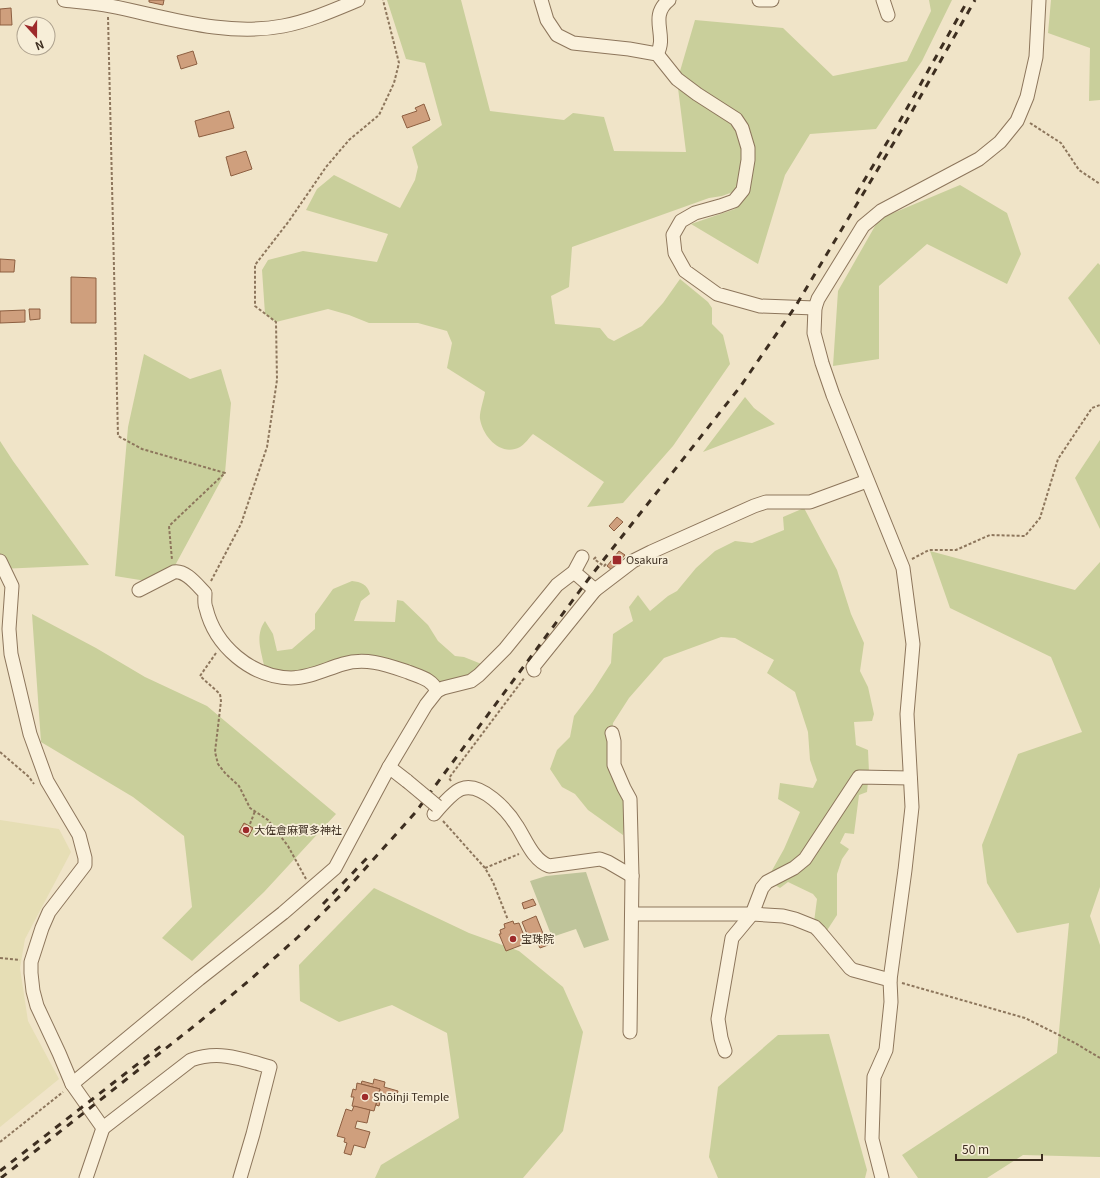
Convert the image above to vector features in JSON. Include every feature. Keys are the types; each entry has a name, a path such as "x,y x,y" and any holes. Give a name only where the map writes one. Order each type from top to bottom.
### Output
{"street":[{"path":"64,0 108,6 207,26 232,28 283,26 316,17 358,0"},
{"path":"541,0 547,20 557,35 573,43 629,49 657,54 677,79 736,119 742,128 748,148 748,160 743,190 734,201 695,213 681,221 674,235 675,253 685,271 717,294 753,304 771,307 815,308"},
{"path":"657,54 661,48 659,15 663,5 669,0"},
{"path":"759,0 772,0"},
{"path":"882,0 888,15"},
{"path":"882,1178 872,1139 874,1077 886,1050 891,1002 890,980 912,807 907,714 913,644 902,565 867,481 822,363 814,333 815,308 818,299 863,226 881,211 979,159 1000,142 1016,121 1027,97 1036,57 1039,0"},
{"path":"534,668 595,590 633,561 754,506 766,502 810,502 867,481"},
{"path":"72,1084 199,979 283,913 335,868 389,767 426,705 442,688 471,681 479,675 505,650 557,585 574,572 588,558"},
{"path":"0,561 12,586 9,629 11,654 30,734 47,781 79,835 85,858 85,865 49,912 42,928 31,962 33,991 37,1006 72,1084 103,1128"},
{"path":"139,590 174,572 177,571 184,573 205,593 205,607 223,644 245,663 265,674 290,678 299,677 345,663 364,661 389,665 427,679 438,691"},
{"path":"574,572 595,590"},
{"path":"612,733 614,741 614,765 630,799 632,876 630,1032"},
{"path":"389,767 407,781 437,810 463,788 480,791 487,794 500,804 514,821 541,863 549,866 600,859 632,876"},
{"path":"725,1051 718,1019 732,938 752,914 762,888 766,882 794,868 805,859 859,777 910,778"},
{"path":"632,914 752,914 789,917 819,930 853,970 890,980"},
{"path":"86,1178 103,1128 191,1060 202,1055 220,1054 270,1067 240,1178"}],"path":[{"path":"205,593 241,524 267,447 277,380 276,322 255,306 255,265 289,221 326,167 349,140 379,115 394,84 400,63 383,0"},
{"path":"108,6 118,436 142,449 225,473 169,526 174,572"},
{"path":"1019,116 1061,143 1079,170 1100,184"},
{"path":"902,565 929,550 956,550 990,536 1025,536 1040,518 1058,459 1092,408 1100,405"},
{"path":"588,558 604,566 606,564"},
{"path":"223,644 200,676 220,694 221,701 215,752 218,764 238,786 250,808 268,820 288,846 311,889"},
{"path":"458,791 449,778 534,668"},
{"path":"0,752 29,777 37,788"},
{"path":"437,810 485,868 508,920"},
{"path":"250,824 256,811"},
{"path":"485,868 531,849"},
{"path":"0,958 31,962"},
{"path":"890,980 1025,1018 1075,1043 1100,1058"},
{"path":"0,1142 72,1084"}],"shaded area":[{"path":"0,820 59,829 71,852 25,939 20,968 28,1021 59,1079 0,1127"}],"green space":[{"path":"387,0 461,0 490,111 564,120 573,113 604,117 614,151 686,152 677,80 735,120 745,149 741,189 722,196 709,198 572,247 569,287 551,296 555,324 600,328 608,338 614,341 642,326 663,303 680,279 708,302 712,308 712,324 723,335 730,364 673,446 623,503 587,507 604,482 533,434 522,446 513,449 506,449 494,444 485,432 480,419 485,392 447,368 452,343 447,331 418,323 369,323 328,309 276,322 265,314 262,270 268,260 303,251 377,262 388,234 306,210 317,189 334,175 400,208 415,180 418,167 412,147 442,125 425,63 406,59"},
{"path":"929,0 952,0 922,61 876,129 810,134 785,175 758,264 691,224 735,209 746,188 744,127 678,78 695,20 783,28 833,76 907,61 931,11"},
{"path":"1051,0 1100,0 1100,100 1089,101 1090,48 1048,33"},
{"path":"960,185 1007,213 1021,254 1007,284 927,244 879,286 879,359 833,366 838,291 879,219"},
{"path":"1098,263 1100,265 1100,345 1068,298"},
{"path":"144,354 190,379 221,369 231,403 225,473 165,584 115,576 128,427"},
{"path":"745,397 754,408 775,424 703,452"},
{"path":"1100,440 1100,529 1075,478"},
{"path":"0,441 13,461 89,565 0,569"},
{"path":"804,508 837,570 851,614 864,643 860,671 868,687 874,714 872,721 854,722 856,745 868,750 869,772 867,792 859,795 854,834 845,833 840,843 849,849 842,859 837,874 837,915 826,932 814,922 817,899 813,894 788,882 780,888 770,882 770,874 784,849 800,812 778,799 780,783 813,788 817,780 810,760 808,732 795,692 767,673 774,660 735,638 721,637 664,658 629,698 613,723 611,743 627,800 623,835 588,810 575,794 562,787 550,769 557,750 570,737 574,716 593,691 611,663 613,634 633,621 629,607 638,595 650,611 668,596 677,591 696,568 715,551 735,541 752,543 784,530 783,517"},
{"path":"930,551 1075,590 1100,562 1100,887 1090,916 1100,945 1100,1157 1023,1155 987,1178 918,1178 902,1155 1057,1053 1069,923 1017,933 987,883 982,845 1018,754 1082,732 1051,657 950,608"},
{"path":"352,581 363,584 370,594 361,601 354,621 395,622 397,600 403,601 428,625 438,641 455,656 464,657 484,665 478,673 444,685 389,662 306,674 275,673 264,665 259,637 265,621 273,634 277,651 292,649 315,629 315,614 333,589"},
{"path":"32,614 96,648 145,677 207,706 336,814 264,892 192,961 162,938 192,907 184,836 133,797 41,742"},
{"path":"586,872 609,940 584,948 576,929 552,937 530,881 546,876"},
{"path":"374,888 469,933 519,951 563,987 583,1032 563,1131 523,1178 375,1178 381,1165 459,1118 447,1033 392,1005 339,1022 300,1001 299,965"},
{"path":"829,1034 867,1170 865,1178 718,1178 709,1157 718,1087 778,1035"}],"building":[{"path":"149,0 164,0 163,5 149,2"},
{"path":"11,8 12,25 0,25 0,9"},
{"path":"193,51 197,64 181,69 177,56"},
{"path":"424,104 430,120 407,128 402,116 417,111 415,108"},
{"path":"229,111 234,128 199,137 195,121"},
{"path":"246,151 252,169 231,176 226,157"},
{"path":"0,259 15,260 14,272 0,272"},
{"path":"71,277 96,278 96,323 71,323"},
{"path":"29,309 40,309 40,319 30,320"},
{"path":"25,310 25,322 0,323 0,311"},
{"path":"617,517 623,522 614,531 609,526"},
{"path":"619,551 625,555 612,570 607,566"},
{"path":"244,823 253,828 248,837 239,832"},
{"path":"533,899 536,905 524,909 522,903"},
{"path":"536,916 544,936 530,941 522,922"},
{"name":"宝珠院","path":"513,921 514,924 519,923 527,943 506,951 499,934 501,934 500,930 505,928 504,924"},
{"path":"544,936 548,945 540,948 536,940"},
{"path":"374,1079 385,1082 384,1087 398,1091 395,1102 381,1098 379,1106 376,1105 380,1089 361,1084 362,1081 373,1084"},
{"name":"Shōinji Temple","path":"357,1083 380,1089 374,1111 352,1106 354,1097 351,1097 353,1089 356,1090"},
{"path":"354,1106 370,1110 367,1123 357,1121 355,1128 370,1132 365,1148 354,1145 351,1155 344,1153 347,1143 344,1142 345,1138 337,1136 346,1109 352,1111"}],"railway":[{"path":"856,194 897,126 968,0"},
{"path":"1,1178 198,1023 251,979 298,937 345,891 415,813 590,577 740,387 795,307 902,129 975,0"},
{"path":"323,904 368,857"},
{"path":"0,1171 162,1045"}],"place":[{"name":"Osakura","path":"617,560"},
{"name":"大佐倉麻賀多神社","path":"246,830"},
{"name":"宝珠院","path":"513,939"},
{"name":"Shōinji Temple","path":"365,1097"}]}
